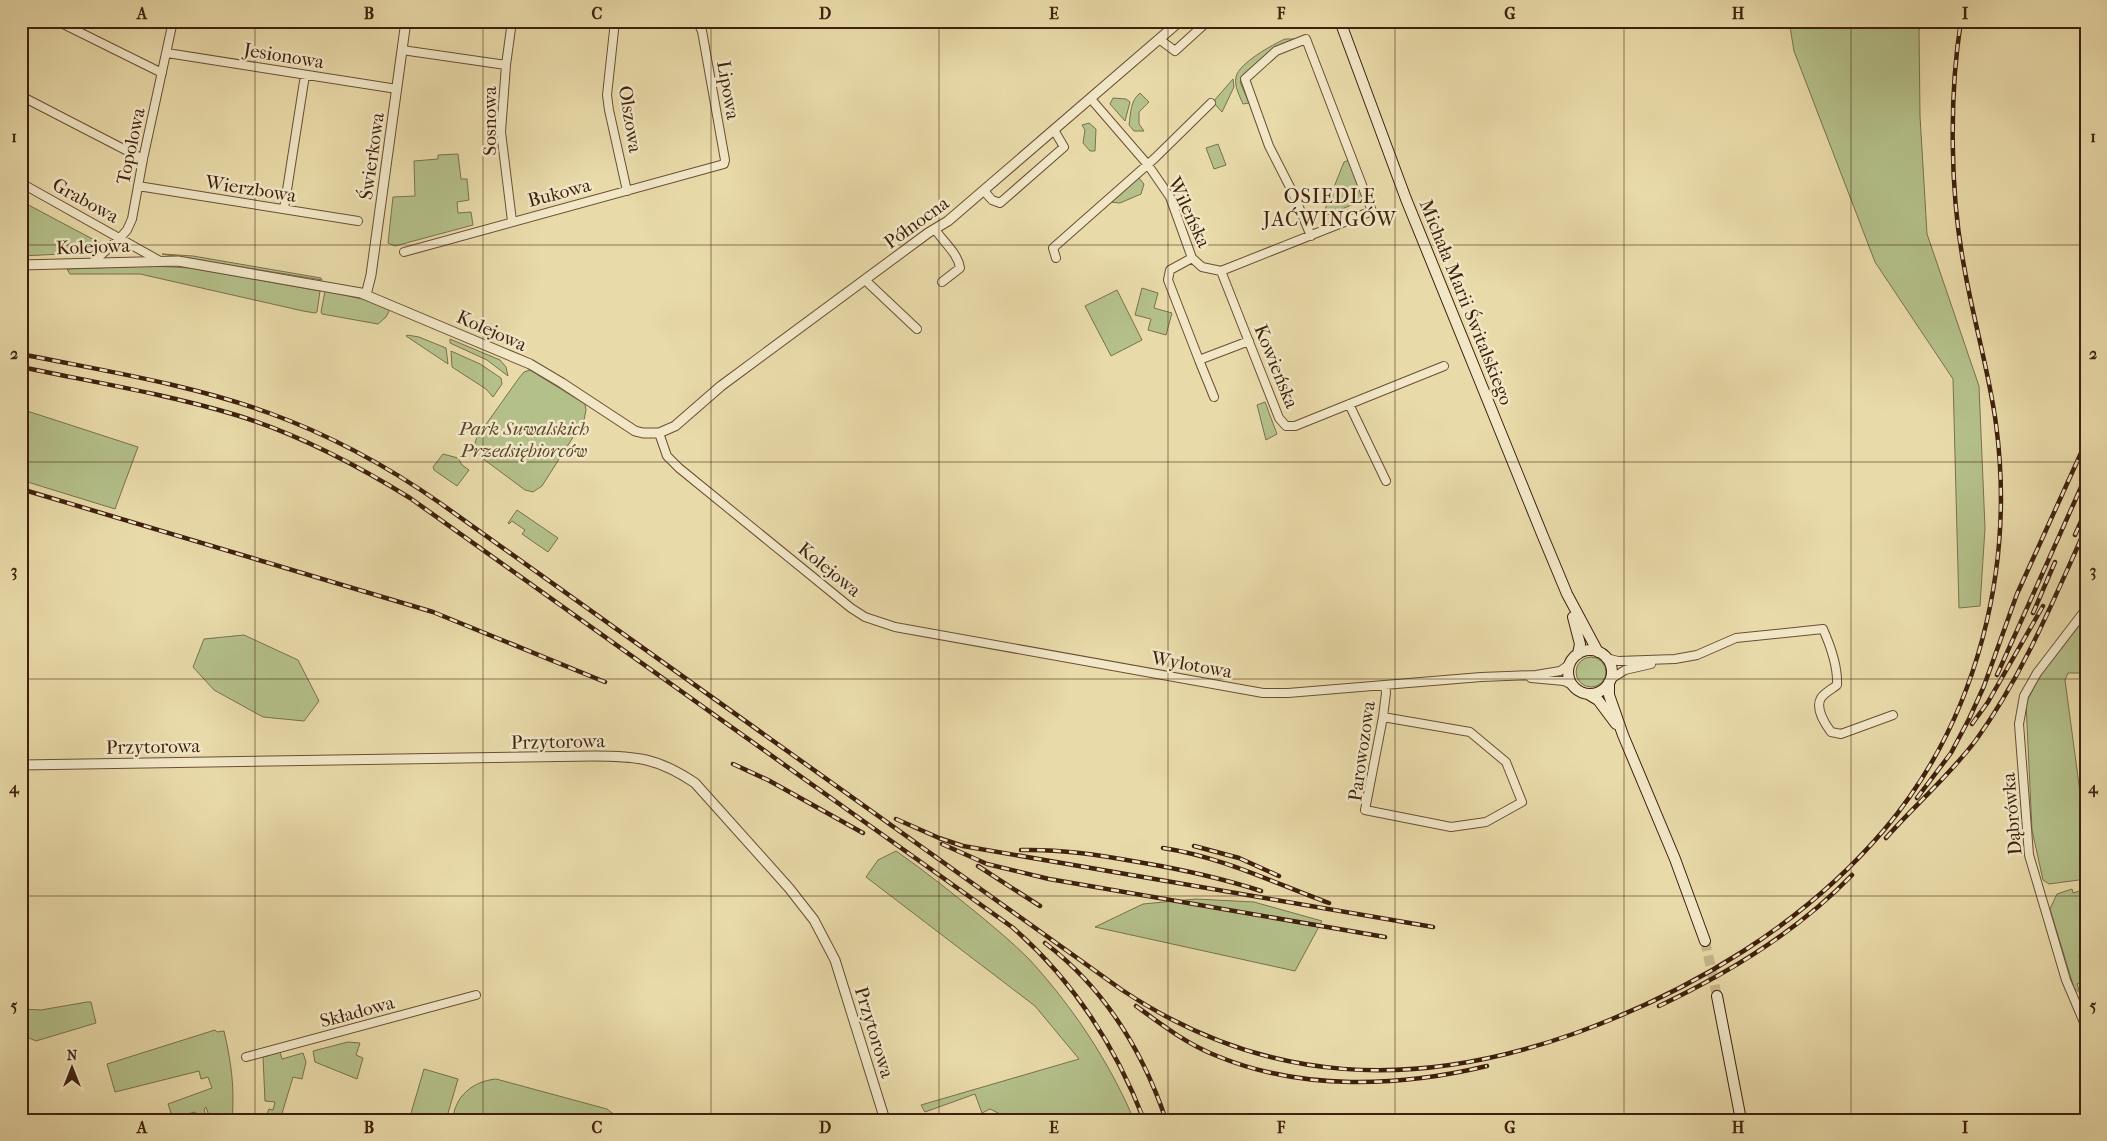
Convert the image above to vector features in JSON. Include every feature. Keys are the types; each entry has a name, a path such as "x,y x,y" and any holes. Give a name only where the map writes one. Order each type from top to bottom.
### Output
{"main road":[{"name":"Michała Marii Świtalskiego","path":"1340,21 1406,199 1567,594 1579,635 1580,647 1578,654"},
{"name":"Michała Marii Świtalskiego","path":"1567,594 1602,655"},
{"path":"1623,735 1598,700 1579,691 1572,685 1568,675 1570,664 1578,654 1588,650 1602,655 1611,666 1609,695 1623,735 1675,859 1705,941"},
{"path":"1588,694 1601,691 1610,681"},
{"path":"1717,996 1741,1120"}],"street":[{"path":"57,21 162,74"},
{"name":"Topolowa","path":"92,263 120,238 127,230 132,219 173,21"},
{"name":"Świerkowa","path":"366,294 371,275 406,21"},
{"name":"Sosnowa","path":"512,21 506,65 501,132 512,221"},
{"name":"Olszowa","path":"615,21 607,95 627,191"},
{"name":"Lipowa","path":"697,21 702,31 725,160 724,164"},
{"name":"Północna","path":"660,433 675,426 721,386 948,221 1160,39 1168,25 1180,21"},
{"path":"1160,39 1175,50 1208,21"},
{"path":"1221,271 1311,236 1372,211 1306,39 1276,51 1245,79 1269,146 1293,193 1311,236"},
{"path":"402,50 506,65"},
{"name":"Jesionowa","path":"167,53 397,89"},
{"path":"284,210 305,75"},
{"path":"21,96 143,159"},
{"name":"Wileńska","path":"1091,99 1148,165 1170,197 1192,258 1202,267 1221,271"},
{"path":"1056,258 1053,248 1148,165 1211,102"},
{"path":"984,191 992,200 1000,203 1064,147 1054,130"},
{"name":"Bukowa","path":"404,252 724,164"},
{"name":"Grabowa","path":"21,184 160,261"},
{"name":"Wierzbowa","path":"138,186 358,221"},
{"path":"935,229 941,240 959,260 960,268 942,282"},
{"path":"1192,258 1170,270 1168,280 1214,397"},
{"name":"Kolejowa","path":"21,265 160,261 203,264 366,294 530,364 635,431 660,433 663,448 672,462 865,617"},
{"name":"Kowieńska","path":"1221,271 1279,418 1286,426 1295,426 1444,366"},
{"path":"865,280 917,329"},
{"path":"1199,360 1249,340"},
{"path":"1349,404 1386,481"},
{"name":"Dąbrówka","path":"2086,609 2037,672 2024,696 2019,724 2029,855 2066,980 2086,1027"},
{"name":"Wylotowa","path":"865,617 895,627 1263,693 1481,677 1519,676 1560,671 1570,664"},
{"path":"1610,681 1617,673 1630,668 1696,655 1736,638 1823,629 1834,656 1838,676 1837,685 1821,698 1819,705 1824,722 1831,732 1841,734 1893,715"},
{"path":"1602,655 1618,661 1664,660"},
{"name":"Wylotowa","path":"1519,676 1564,681 1572,685"},
{"name":"Parowozowa","path":"1383,717 1470,732 1506,762 1522,802 1486,822 1451,827 1366,810 1383,717 1385,685"},
{"name":"Przytorowa","path":"21,765 594,756 631,756 656,761 676,770 700,789 789,888 814,920 838,969 884,1119"},
{"name":"Składowa","path":"246,1057 476,995"}],"green space":[{"path":"1789,21 1922,21 1919,31 1920,116 1927,234 1979,386 1985,528 1980,606 1959,608 1953,379 1875,262 1794,51"},
{"path":"1285,39 1301,39 1273,52 1240,82 1249,103 1243,104 1236,84 1238,72 1249,60"},
{"path":"1233,79 1234,87 1222,112 1213,102"},
{"path":"1140,93 1149,102 1139,112 1139,124 1144,131 1134,131 1129,125 1131,112 1134,100"},
{"path":"1113,98 1126,99 1130,102 1125,121 1110,104"},
{"path":"1089,123 1096,129 1095,151 1090,151 1083,143 1085,130 1082,125"},
{"path":"1218,144 1226,165 1214,169 1206,148"},
{"path":"458,154 461,179 467,179 469,200 457,202 458,213 471,212 473,225 395,246 388,243 393,197 415,196 414,161 438,159 438,155"},
{"path":"1349,160 1364,200 1322,217 1344,162"},
{"path":"1138,177 1144,184 1141,194 1120,203 1109,202"},
{"path":"21,201 100,243 90,251 83,253 21,256"},
{"path":"162,254 193,256 321,278 322,280"},
{"path":"153,266 191,268 320,291 317,312 303,311 140,274 70,274 67,269"},
{"path":"1142,288 1158,293 1154,308 1172,313 1166,335 1148,330 1151,319 1135,315"},
{"path":"1117,290 1142,340 1111,356 1085,306"},
{"path":"325,291 362,299 390,309 386,317 378,324 322,314"},
{"path":"406,336 419,337 446,348 448,364"},
{"path":"450,339 500,360 506,367 508,376 487,360 450,343"},
{"path":"451,351 480,364 501,378 502,384 493,397 486,389 452,367"},
{"name":"Park Suwalskich Przedsiębiorców","path":"530,370 585,404 586,410 584,420 542,486 533,492 525,490 482,458 476,451 475,446 477,437 519,378 524,372"},
{"path":"1265,402 1277,434 1266,440 1257,405"},
{"path":"21,409 138,447 115,509 21,480"},
{"path":"443,454 458,458 462,465 469,470 457,486 434,470 433,467"},
{"path":"517,510 558,538 548,552 522,534 525,530 512,521 508,523"},
{"path":"2086,617 2086,673 2068,673 2065,680 2086,837 2086,879 2049,884 2043,880 2032,830 2026,703 2040,676"},
{"path":"244,635 298,660 319,701 304,721 263,717 214,690 193,667 204,639"},
{"path":"1591,657 1602,661 1606,672 1602,683 1591,687 1580,683 1576,672 1580,661"},
{"path":"896,851 928,874 1004,936 1045,977 1088,1035 1113,1077 1134,1120 1004,1120 1000,1114 990,1109 982,1113 975,1094 925,1112 921,1105 1079,1059 1035,1006 866,877 878,860"},
{"path":"2072,889 2073,893 2086,889 2086,929 2081,930 2084,953 2079,955 2082,975 2086,975 2086,981 2077,984 2080,993 2074,988 2050,909 2057,894"},
{"path":"1196,899 1254,902 1322,921 1295,971 1095,927 1143,904"},
{"path":"91,1002 96,1023 36,1041 29,1038 21,1041 21,1009 41,1010"},
{"path":"215,1030 217,1032 224,1031 229,1053 233,1086 232,1120 221,1120 220,1114 209,1116 206,1107 204,1109 207,1120 198,1120 195,1112 187,1114 189,1120 147,1120 171,1113 168,1104 212,1088 208,1077 201,1079 199,1071 115,1092 107,1064"},
{"path":"348,1042 360,1043 356,1055 363,1058 357,1079 315,1062 313,1051"},
{"path":"280,1052 282,1059 303,1053 306,1062 302,1079 293,1077 280,1120 264,1120 269,1109 273,1110 275,1102 265,1101 263,1057"},
{"path":"424,1069 458,1079 446,1120 409,1120"},
{"path":"496,1079 607,1109 621,1120 453,1120 457,1104 467,1091 480,1083"}],"tunnel":[{"path":"1705,941 1717,996"}],"railway":[{"path":"21,354 146,379 239,403 314,431 358,452 400,476 1122,990 1176,1022 1231,1045 1287,1061 1343,1069 1400,1070 1458,1064 1516,1051 1576,1033 1662,997 1744,951 1782,924 1853,864 1884,830 1917,787 1944,740 1966,690 1982,639 1994,586 2000,532 2000,478 1996,424 1964,266 1956,207 1953,112 1954,80 1961,21"},
{"path":"21,367 183,401 236,415 282,431 326,451 410,498 1012,927 1054,969 1090,1015 1120,1066 1144,1120"},
{"path":"1917,798 1951,753 1969,719 1984,686 2017,594 2086,442"},
{"path":"1997,675 2086,476"},
{"path":"21,489 433,612 605,682"},
{"path":"2075,535 2086,510"},
{"path":"1886,838 1955,766 1993,715 2023,664 2086,528"},
{"path":"2033,613 2055,562"},
{"path":"1972,724 1988,702 2043,606"},
{"path":"733,764 768,780 863,833"},
{"path":"896,819 939,838 963,846 1433,927"},
{"path":"942,844 987,864 1049,879 1385,937"},
{"path":"1194,846 1239,858 1279,876"},
{"path":"1163,848 1227,864 1329,903"},
{"path":"1021,850 1065,852 1123,859 1200,874 1261,891"},
{"path":"978,866 1040,906"},
{"path":"1659,1006 1737,965 1762,949 1809,914 1852,875"},
{"path":"1045,943 1085,980 1119,1022 1145,1069 1166,1120"},
{"path":"1136,1006 1195,1046 1249,1067 1283,1075 1317,1080 1385,1081 1420,1078 1487,1066"}],"district":[{"name":"OSIEDLE JAĆWINGÓW","path":"1330,208"}]}
